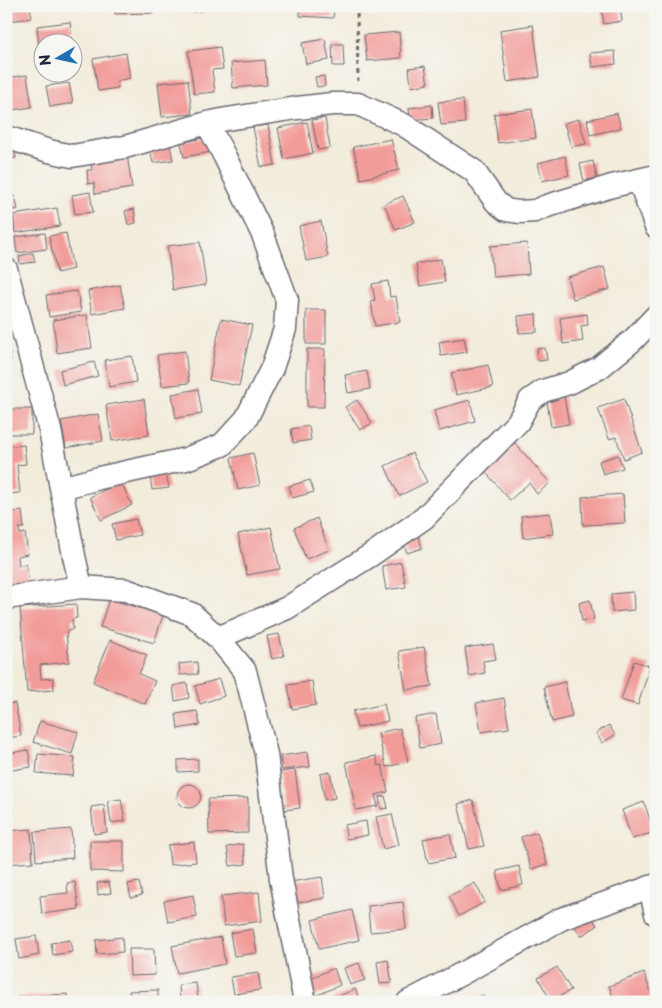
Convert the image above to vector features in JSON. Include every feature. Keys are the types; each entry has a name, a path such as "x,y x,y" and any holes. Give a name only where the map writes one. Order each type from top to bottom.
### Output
{"street":[{"path":"6,137 49,151 72,156 125,147 207,123 297,108 332,104 358,104 404,125 474,171 496,202 506,210 519,212 535,211 584,194 648,178 656,227"},
{"path":"61,488 186,459 222,445 246,419 272,368 286,329 287,300 263,234 207,123"},
{"path":"6,269 50,430 81,587"},
{"path":"218,638 287,608 371,555 424,518 518,422 530,400 543,391 569,383 599,368 633,340 656,316"},
{"path":"6,598 81,587 126,590 192,614 218,638 244,671 266,754 281,879 305,1002"},
{"path":"408,1002 561,919 653,886 656,914"}],"path":[{"path":"356,6 358,104"}],"building":[{"path":"7,6 30,6 32,18 9,21"},
{"path":"115,6 152,6 153,13 115,14"},
{"path":"192,6 225,6 225,7 193,12"},
{"path":"300,6 334,6 333,18 300,16"},
{"path":"601,6 620,6 622,21 604,24"},
{"path":"70,22 71,32 38,32 37,26"},
{"path":"533,25 540,77 507,82 500,30"},
{"path":"399,32 401,58 367,61 364,35"},
{"path":"325,39 329,60 306,64 302,43"},
{"path":"332,44 343,44 344,66 333,66"},
{"path":"220,47 223,69 212,70 215,92 194,94 188,51"},
{"path":"615,51 616,64 592,67 590,53"},
{"path":"126,53 130,78 117,81 118,88 98,91 93,59"},
{"path":"265,60 267,85 233,88 231,63"},
{"path":"425,66 428,84 411,87 409,68"},
{"path":"27,75 32,107 6,111 6,78"},
{"path":"324,76 325,86 317,87 315,77"},
{"path":"188,80 192,114 162,117 158,83"},
{"path":"69,83 73,103 50,107 46,86"},
{"path":"463,100 465,123 441,125 438,102"},
{"path":"432,105 433,118 410,120 409,108"},
{"path":"532,109 536,138 498,143 494,114"},
{"path":"617,113 621,128 590,135 587,120"},
{"path":"325,118 330,148 318,150 312,120"},
{"path":"579,119 586,144 571,147 564,123"},
{"path":"307,122 313,153 284,159 278,128"},
{"path":"268,125 275,165 261,167 253,127"},
{"path":"207,137 211,152 184,157 181,143"},
{"path":"391,139 399,170 361,179 353,147"},
{"path":"170,145 173,160 153,163 150,149"},
{"path":"14,146 16,158 6,160 6,148"},
{"path":"127,154 132,188 95,194 94,183 88,184 87,170 92,170 90,159"},
{"path":"565,156 569,175 542,181 538,163"},
{"path":"593,161 597,178 584,181 580,164"},
{"path":"90,192 93,212 75,214 72,195"},
{"path":"15,196 18,209 6,211 6,197"},
{"path":"403,196 415,222 396,230 384,204"},
{"path":"57,208 60,226 15,233 13,215"},
{"path":"134,209 136,223 128,225 125,211"},
{"path":"321,221 328,257 306,261 299,226"},
{"path":"45,233 47,249 17,253 15,237"},
{"path":"66,233 73,269 57,273 49,236"},
{"path":"200,242 206,285 173,290 167,246"},
{"path":"527,243 529,274 493,277 490,246"},
{"path":"33,253 35,262 20,264 19,256"},
{"path":"441,259 445,282 420,286 416,264"},
{"path":"604,267 610,289 573,299 567,277"},
{"path":"388,281 390,297 396,296 400,322 375,326 371,301 375,300 372,284"},
{"path":"120,285 125,308 92,314 88,291"},
{"path":"77,291 81,312 49,317 46,295"},
{"path":"306,310 326,310 326,344 306,344"},
{"path":"536,314 537,332 519,333 518,316"},
{"path":"587,314 588,325 581,326 583,341 563,344 560,318"},
{"path":"87,315 92,348 57,353 53,320"},
{"path":"221,319 252,325 239,386 209,380"},
{"path":"6,337 11,361 6,362"},
{"path":"464,338 467,352 441,356 439,342"},
{"path":"545,348 547,360 538,361 537,349"},
{"path":"307,349 325,349 324,407 307,407"},
{"path":"185,351 189,383 162,386 157,355"},
{"path":"132,356 136,382 109,387 105,360"},
{"path":"94,362 98,376 63,385 60,370"},
{"path":"488,365 493,387 456,395 451,373"},
{"path":"367,371 370,389 348,393 345,375"},
{"path":"198,389 202,414 176,418 172,394"},
{"path":"564,397 569,424 551,427 547,401"},
{"path":"144,399 149,435 112,441 106,405"},
{"path":"624,399 642,452 624,459 616,437 609,439 598,408"},
{"path":"357,400 372,423 360,430 345,407"},
{"path":"470,400 475,421 439,431 434,410"},
{"path":"6,409 32,409 32,434 6,434"},
{"path":"98,414 103,441 66,448 61,421"},
{"path":"309,426 311,440 293,443 291,429"},
{"path":"513,441 550,483 537,494 529,483 510,500 482,468"},
{"path":"24,445 26,464 17,465 20,493 6,494 6,447"},
{"path":"253,453 260,485 238,490 231,458"},
{"path":"412,453 427,482 399,496 385,466"},
{"path":"618,455 623,468 603,474 599,461"},
{"path":"166,473 169,488 152,490 150,476"},
{"path":"310,480 314,492 292,498 289,486"},
{"path":"121,482 132,505 101,520 90,497"},
{"path":"623,494 625,523 583,525 582,497"},
{"path":"22,511 24,528 19,528 20,534 25,533 28,554 18,556 19,566 26,564 29,584 6,587 6,513"},
{"path":"550,513 553,534 523,538 521,516"},
{"path":"317,518 329,550 306,559 294,528"},
{"path":"136,519 140,535 116,540 112,524"},
{"path":"271,527 280,569 247,575 238,534"},
{"path":"417,532 422,548 407,553 402,537"},
{"path":"401,562 406,587 386,590 382,566"},
{"path":"633,592 634,610 612,612 611,594"},
{"path":"109,599 163,615 154,643 100,627"},
{"path":"590,600 594,619 582,621 579,603"},
{"path":"76,604 77,618 72,619 73,629 66,632 69,662 40,665 41,679 53,678 54,690 27,692 20,608"},
{"path":"279,634 284,656 272,659 267,636"},
{"path":"110,640 147,655 139,674 155,681 145,704 93,682"},
{"path":"493,644 496,659 483,661 485,673 469,676 465,648"},
{"path":"424,647 432,686 406,690 399,651"},
{"path":"634,661 650,666 638,705 621,700"},
{"path":"197,662 198,674 180,675 179,664"},
{"path":"219,679 224,696 200,704 195,686"},
{"path":"312,681 316,705 292,709 288,685"},
{"path":"565,682 572,717 552,722 544,687"},
{"path":"187,683 189,698 175,701 173,686"},
{"path":"504,698 509,728 481,732 476,703"},
{"path":"15,703 21,736 6,738 6,704"},
{"path":"384,704 388,721 357,728 353,711"},
{"path":"197,711 200,725 178,729 176,714"},
{"path":"436,714 441,744 420,748 415,718"},
{"path":"40,721 78,732 72,754 33,742"},
{"path":"609,725 615,735 602,743 596,733"},
{"path":"400,728 408,762 386,767 378,733"},
{"path":"651,733 656,733 656,761 655,761"},
{"path":"28,750 31,767 6,771 6,754"},
{"path":"308,752 310,767 282,770 280,756"},
{"path":"38,754 75,757 73,776 36,773"},
{"path":"376,756 378,766 382,765 388,792 375,795 378,806 356,810 346,762"},
{"path":"198,759 198,771 178,772 178,760"},
{"path":"295,770 300,808 284,810 279,772"},
{"path":"330,772 335,798 325,800 320,774"},
{"path":"189,784 198,787 201,796 198,805 189,808 180,805 177,796 180,787"},
{"path":"385,796 388,808 381,809 379,797"},
{"path":"248,798 248,833 209,834 208,799"},
{"path":"121,799 125,821 111,823 108,801"},
{"path":"473,800 484,846 469,849 458,804"},
{"path":"644,802 654,832 632,839 622,810"},
{"path":"104,805 107,832 94,834 91,807"},
{"path":"392,814 399,845 383,849 376,817"},
{"path":"366,821 368,835 347,839 344,825"},
{"path":"31,829 33,862 6,864 6,831"},
{"path":"71,829 73,858 36,861 34,832"},
{"path":"537,832 547,864 531,869 521,837"},
{"path":"450,834 455,858 428,863 423,839"},
{"path":"90,841 124,841 124,872 90,871"},
{"path":"194,842 196,862 170,865 168,845"},
{"path":"243,844 246,864 230,866 227,847"},
{"path":"519,866 523,885 501,890 497,871"},
{"path":"322,877 325,898 294,903 290,882"},
{"path":"75,882 79,909 42,914 40,896 68,893 67,883"},
{"path":"109,882 111,893 98,895 97,883"},
{"path":"139,882 142,895 131,898 128,884"},
{"path":"475,883 485,902 459,916 449,896"},
{"path":"259,892 262,921 224,926 221,896"},
{"path":"193,895 197,917 168,922 164,901"},
{"path":"403,902 406,929 370,932 368,906"},
{"path":"352,910 359,940 319,949 312,920"},
{"path":"592,917 597,926 581,936 575,927"},
{"path":"253,929 257,953 234,956 230,933"},
{"path":"36,936 39,955 19,959 16,939"},
{"path":"122,937 123,952 97,954 96,940"},
{"path":"221,937 225,964 177,973 172,946"},
{"path":"70,940 72,952 53,955 51,943"},
{"path":"129,949 154,949 155,975 130,976"},
{"path":"388,960 392,983 380,984 377,962"},
{"path":"359,963 365,980 350,985 344,968"},
{"path":"557,967 571,990 551,1001 538,978"},
{"path":"334,968 340,985 311,998 304,981"},
{"path":"258,973 261,990 234,994 231,977"},
{"path":"644,973 654,1001 615,1002 609,986"},
{"path":"196,983 198,1000 180,1001 179,985"},
{"path":"355,989 361,1002 326,1002"},
{"path":"158,990 158,1002 130,1002 129,991"},
{"path":"67,994 68,1002 18,1002 18,997"},
{"path":"483,995 486,1002 468,1002"}]}
